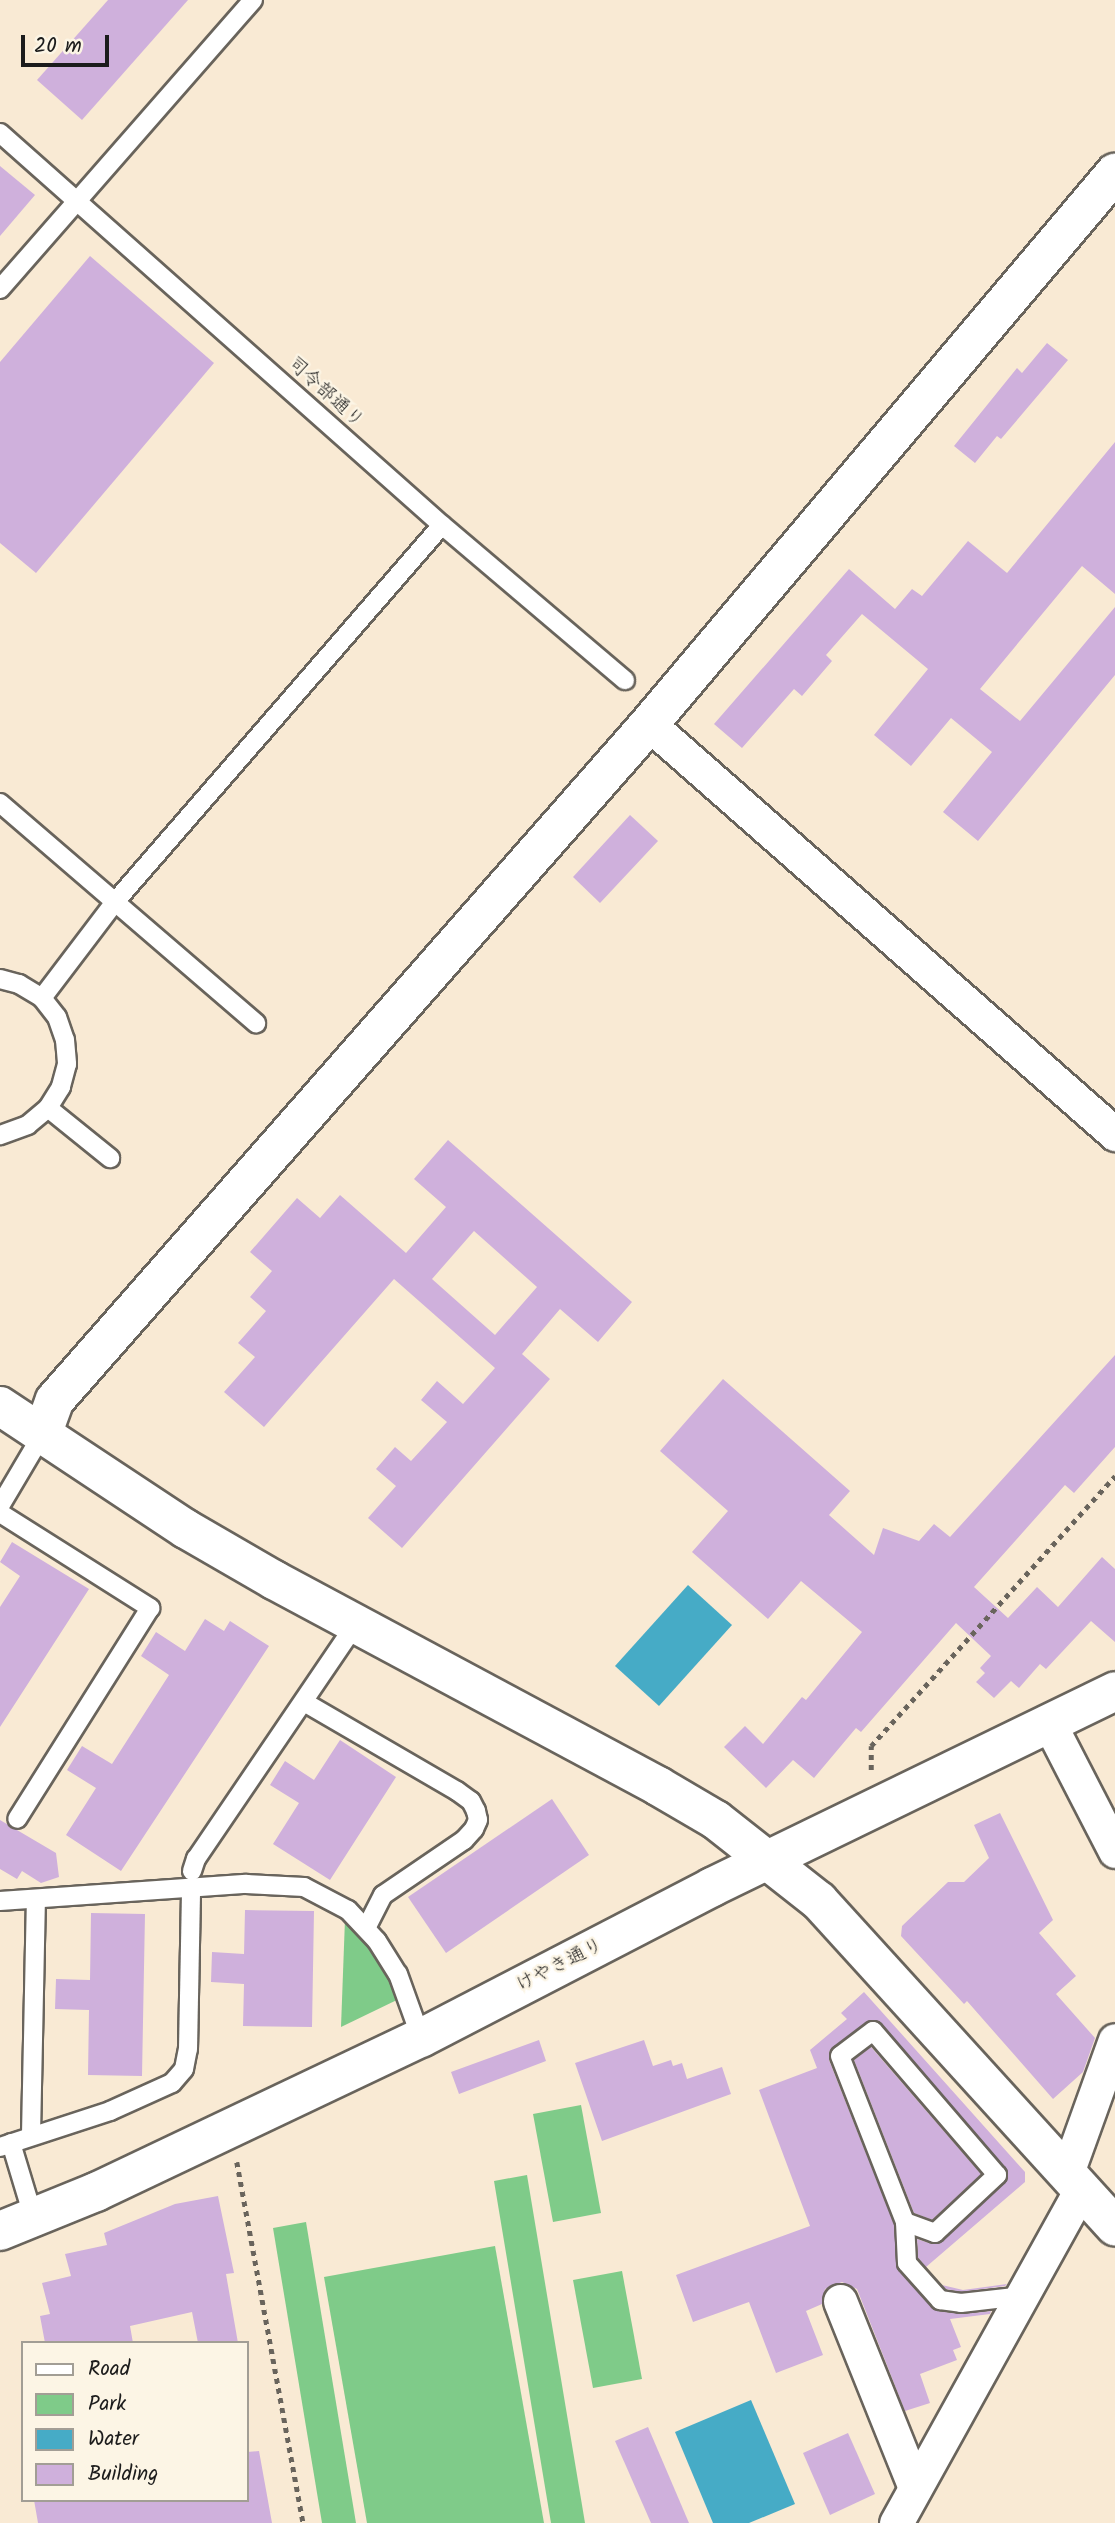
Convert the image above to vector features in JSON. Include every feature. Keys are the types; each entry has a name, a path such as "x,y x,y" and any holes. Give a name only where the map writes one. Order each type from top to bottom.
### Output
{"street":[{"path":"42,1435 55,1400 649,724 1115,173"},
{"path":"649,724 1115,1135"},
{"path":"0,1406 186,1529 716,1820 819,1901 1115,2226"},
{"name":"けやき通り","path":"17,2225 421,2038 769,1860 1115,1691"},
{"path":"1049,1723 1115,1851"},
{"path":"896,2523 1022,2296 1074,2181 1115,2040"},
{"path":"840,2301 915,2488"}],"lane":[{"path":"0,289 253,0"},
{"name":"司令部通り","path":"0,133 77,198 442,525 625,680"},
{"path":"41,998 114,903 442,525"},
{"path":"0,803 256,1023"},
{"path":"0,979 19,984 41,998 57,1017 65,1040 67,1064 61,1087 48,1108 28,1125 0,1135"},
{"path":"48,1108 110,1158"},
{"path":"0,1506 42,1435"},
{"path":"0,1513 150,1608 17,1819"},
{"path":"17,2225 5,2145 31,2134 57,2130 110,2111 172,2083 184,2069 188,2049 191,1879 196,1859 356,1624"},
{"path":"304,1702 457,1791 471,1801 476,1811 478,1820 474,1829 464,1839 383,1895 366,1928"},
{"path":"0,1902 191,1879 304,1887 348,1910 366,1928 398,1974 421,2038"},
{"path":"31,2134 36,1899"},
{"path":"905,2222 935,2233 997,2175 873,2031 840,2056 905,2222 907,2263 940,2300 961,2303 1022,2296"}],"path":[{"path":"871,1770 871,1746 1115,1476"},
{"path":"235,2154 303,2523"}],"green space":[{"path":"345,1919 372,1947 401,1998 341,2027"},
{"path":"581,2105 601,2213 553,2222 533,2114"},
{"path":"527,2175 585,2523 551,2523 494,2181"},
{"path":"306,2222 356,2523 322,2523 273,2228"},
{"path":"495,2246 544,2523 367,2523 324,2277"},
{"path":"622,2271 642,2379 593,2388 573,2280"}],"water":[{"path":"688,1585 732,1625 659,1706 615,1666"},
{"path":"751,2400 795,2504 749,2523 713,2523 675,2432"}],"building":[{"path":"108,0 188,0 82,120 37,80"},
{"path":"0,166 35,195 0,236"},
{"path":"90,256 214,363 36,573 0,543 0,362"},
{"path":"1047,343 1068,360 1001,439 997,436 975,463 954,446 1017,368 1022,373"},
{"path":"1115,442 1115,594 1082,566 980,689 1020,721 1115,607 1115,675 978,841 943,812 992,752 951,718 911,766 874,735 928,669 862,614 826,655 832,661 802,696 794,689 742,748 714,724 849,569 895,609 912,589 922,596 968,541 1007,573"},
{"path":"630,815 658,841 600,903 573,877"},
{"path":"448,1140 632,1302 598,1342 560,1309 522,1354 550,1379 402,1548 368,1518 396,1486 376,1469 395,1447 411,1461 447,1422 421,1400 437,1381 463,1404 495,1368 394,1279 264,1427 224,1392 255,1357 238,1343 266,1311 250,1297 272,1271 250,1252 297,1198 320,1218 340,1195 406,1253 446,1207 414,1179","holes":["474,1231 537,1287 495,1335 432,1279"]},
{"path":"1115,1355 1115,1447 1074,1493 1065,1485 974,1587 1008,1618 1037,1587 1058,1607 1102,1557 1115,1569 1115,1642 1091,1621 1046,1669 1040,1664 1019,1688 1011,1681 994,1698 976,1682 985,1673 980,1668 991,1656 956,1623 861,1732 856,1728 814,1778 793,1760 766,1788 724,1747 745,1726 763,1744 802,1697 806,1700 862,1632 801,1581 768,1619 692,1552 728,1511 660,1451 723,1379 850,1491 829,1515 874,1555 883,1528 919,1541 934,1524 950,1537"},
{"path":"12,1542 89,1589 0,1727 0,1607 20,1576 0,1562"},
{"path":"205,1619 224,1631 230,1621 269,1646 121,1871 66,1835 96,1788 67,1770 82,1746 112,1764 169,1675 141,1656 156,1632 185,1651"},
{"path":"340,1740 396,1777 330,1880 273,1844 299,1803 270,1785 285,1761 314,1780"},
{"path":"552,1799 589,1855 446,1953 408,1897"},
{"path":"1000,1813 1053,1920 1039,1933 1076,1976 1056,1994 1095,2038 1083,2072 1053,2099 967,2001 964,2004 901,1936 902,1926 948,1882 964,1882 989,1858 974,1825"},
{"path":"0,1820 56,1853 59,1877 41,1883 22,1871 17,1879 0,1869"},
{"path":"245,1910 314,1911 312,2027 243,2026 244,1984 211,1982 212,1952 244,1954"},
{"path":"91,1913 145,1914 142,2076 88,2075 89,2010 55,2009 56,1979 90,1980"},
{"path":"864,1992 1025,2172 1025,2182 926,2267 918,2258 917,2239 932,2244 943,2241 1005,2183 1008,2172 878,2021 866,2022 829,2052 829,2060 894,2224 899,2271 938,2311 962,2314 991,2311 990,2314 950,2319 961,2347 953,2350 957,2360 920,2374 930,2403 905,2411 857,2289 842,2282 825,2289 822,2304 806,2311 823,2355 776,2373 749,2302 693,2322 676,2275 810,2226 759,2090 817,2068 810,2050 847,2019 841,2013"},
{"path":"539,2040 546,2061 459,2094 451,2072"},
{"path":"644,2040 653,2066 671,2060 673,2066 682,2063 687,2079 722,2067 731,2094 602,2141 575,2063"},
{"path":"871,2047 981,2174 932,2220 914,2213 854,2060"},
{"path":"218,2196 234,2273 226,2274 238,2341 198,2341 192,2312 130,2326 133,2341 45,2341 40,2316 50,2314 42,2283 71,2276 65,2254 107,2245 104,2233 175,2204"},
{"path":"1007,2284 961,2292 946,2289 942,2285 963,2290"},
{"path":"648,2427 689,2523 651,2523 615,2441"},
{"path":"848,2433 875,2494 830,2515 803,2453"},
{"path":"259,2451 272,2523 38,2523 34,2502 248,2502 248,2452"}]}
